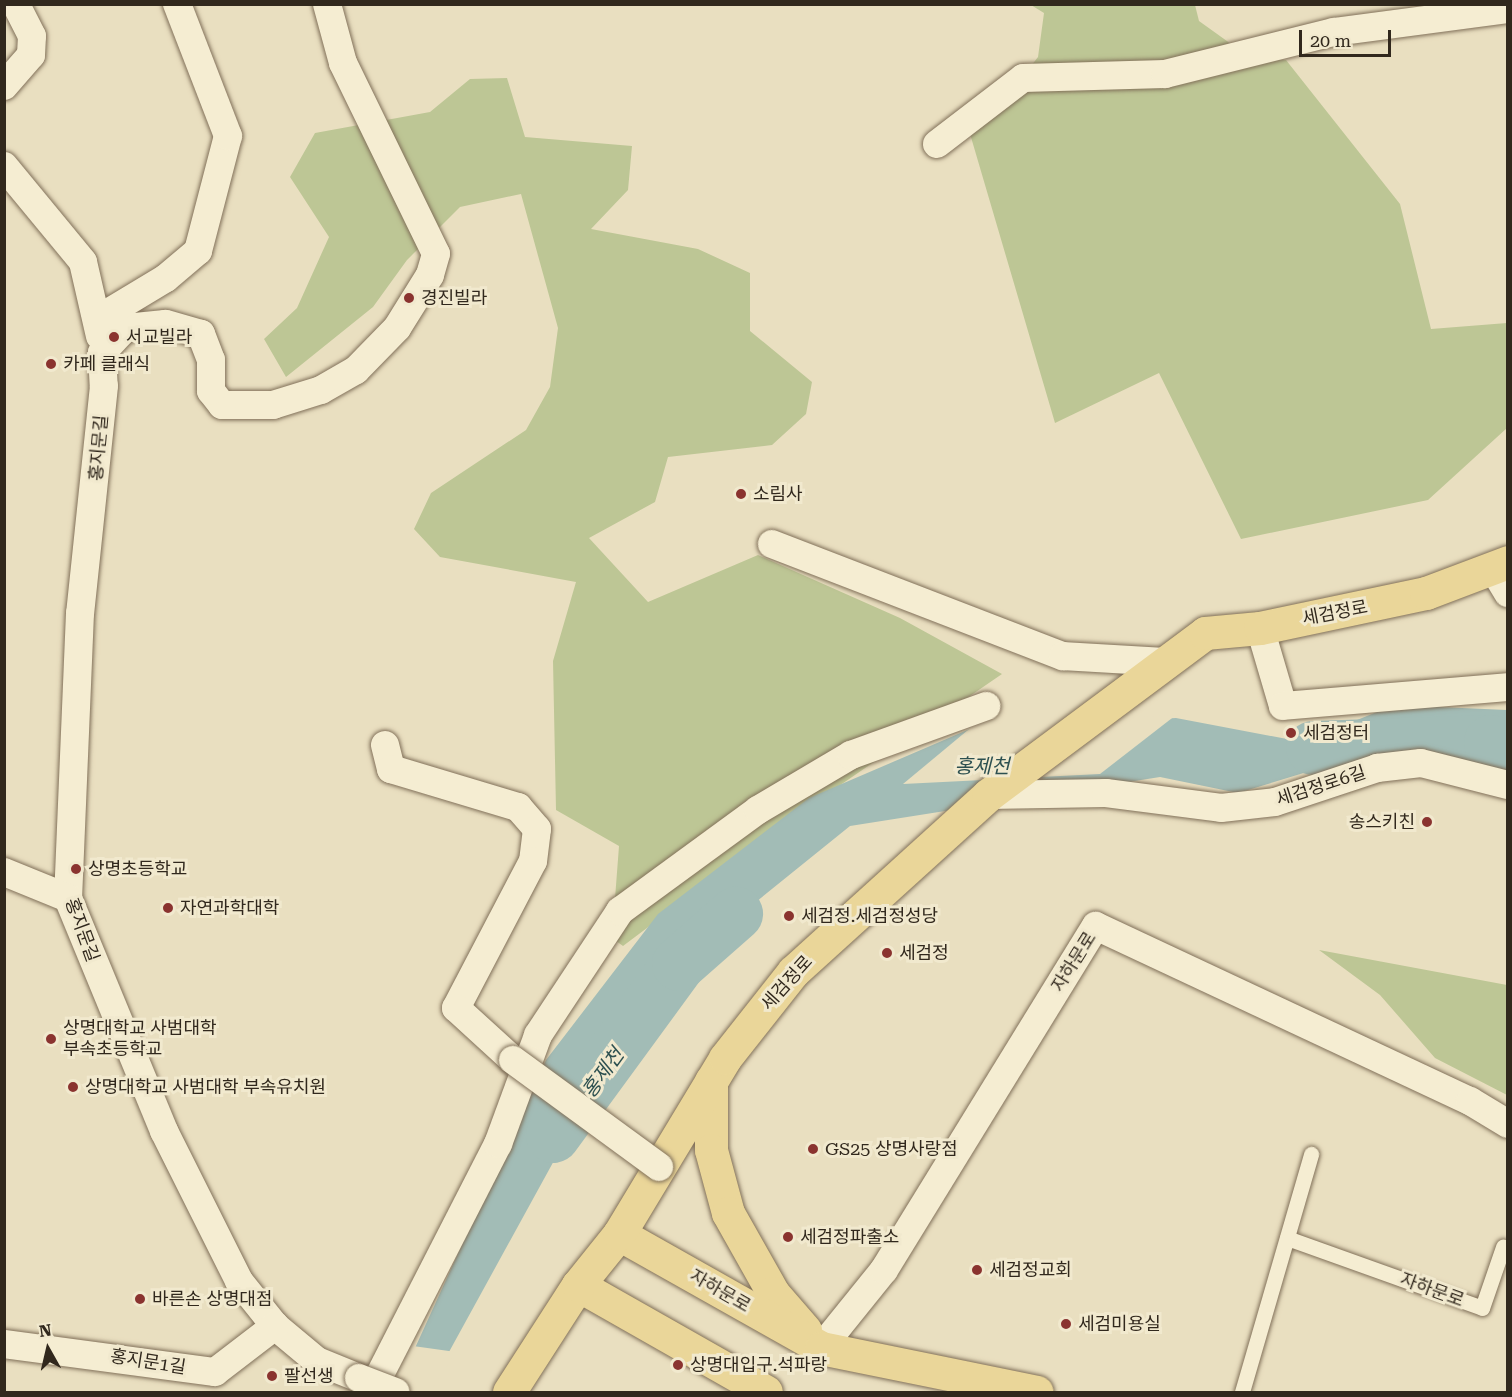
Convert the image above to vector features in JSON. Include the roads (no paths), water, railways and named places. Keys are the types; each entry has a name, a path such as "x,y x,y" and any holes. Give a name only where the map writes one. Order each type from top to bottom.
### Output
{"main road":[{"name":"세검정로","path":"509,1392 578,1285 619,1234 711,1081 793,972 998,787 1130,685 1205,633 1260,628 1503,575"},
{"path":"711,1081 711,1150 728,1213 773,1293 821,1348"},
{"name":"자하문로","path":"619,1234 821,1348 1037,1392"},
{"path":"578,1285 766,1392"}],"street":[{"path":"4,86 31,56 32,36 16,4"},
{"path":"98,319 166,278 198,251 228,136 177,4"},
{"path":"102,353 125,328 165,324 201,334 211,360 211,391 222,405 273,405 321,390 356,370 397,328 430,275 436,254 362,106 327,4"},
{"path":"937,144 1023,78 1165,74 1334,32 1508,9"},
{"name":"홍지문길","path":"4,166 83,262 98,319 102,353 101,420 80,613 68,898 164,1131 239,1281 275,1326 317,1361 365,1385 395,1392"},
{"path":"772,544 1063,656 1164,662"},
{"path":"1260,628 1283,706 1508,687"},
{"path":"365,1385 498,1144 538,1035 620,911 758,810 851,755 986,706"},
{"path":"385,746 391,769 518,807 537,829 533,861 456,1008 513,1060 659,1167"},
{"name":"세검정로6길","path":"998,787 1106,793 1221,808 1275,802 1377,768 1421,763 1508,785"},
{"path":"4,872 68,898"},
{"name":"자하문로","path":"821,1348 884,1270 1096,926 1470,1101 1508,1124"},
{"name":"홍지문1길","path":"4,1344 215,1372 275,1326"}],"lane":[{"path":"1242,1392 1311,1154"},
{"name":"자하문로","path":"1287,1238 1482,1308 1503,1247"}],"water":[{"name":"홍제천","path":"1394,705 1507,710 1507,755 1415,739 1238,793 1160,777 850,826 679,964 595,1086 427,1392 395,1392 546,1060 658,914 809,798 972,728 1176,718 1303,742"}],"waterway":[{"name":"홍제천","path":"1313,748 1491,742 1508,746"},
{"name":"홍제천","path":"553,1136 679,964 736,914"}],"place":[{"name":"경진빌라","path":"409,298"},
{"name":"서교빌라","path":"114,337"},
{"name":"카페 클래식","path":"51,364"},
{"name":"소림사","path":"741,494"},
{"name":"세검정터","path":"1291,733"},
{"name":"송스키친","path":"1427,822"},
{"name":"상명초등학교","path":"76,869"},
{"name":"자연과학대학","path":"168,908"},
{"name":"세검정.세검정성당","path":"789,916"},
{"name":"세검정","path":"887,953"},
{"name":"상명대학교 사범대학 부속초등학교","path":"51,1039"},
{"name":"상명대학교 사범대학 부속유치원","path":"73,1087"},
{"name":"GS25 상명사랑점","path":"813,1149"},
{"name":"세검정파출소","path":"788,1237"},
{"name":"세검정교회","path":"977,1270"},
{"name":"바른손 상명대점","path":"140,1299"},
{"name":"세검미용실","path":"1066,1324"},
{"name":"상명대입구.석파랑","path":"678,1365"},
{"name":"팔선생","path":"272,1376"}]}
